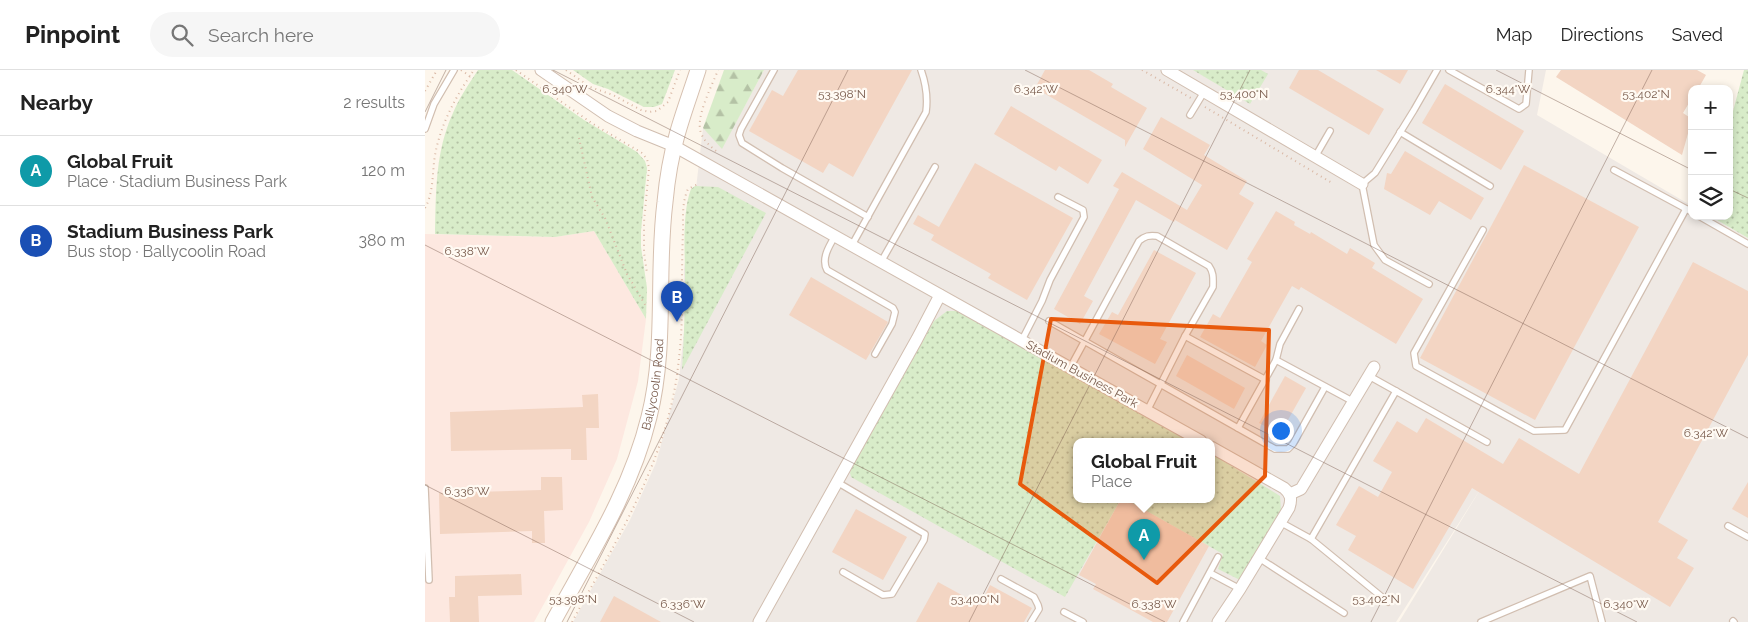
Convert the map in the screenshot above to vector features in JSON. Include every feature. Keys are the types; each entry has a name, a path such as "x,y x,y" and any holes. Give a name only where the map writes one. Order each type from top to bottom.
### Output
{"street":[{"name":"Stadium Business Park","path":"541,70 608,116 637,131 674,146 1196,438"},
{"name":"Ballycoolin Road","path":"553,622 614,512 634,468 650,416 657,371 661,325 661,267 665,202 674,146 698,70"},
{"path":"1167,70 1362,184"},
{"path":"759,622 917,340 940,294"},
{"path":"1290,494 1301,489 1371,371"},
{"path":"1215,449 1284,488 1290,494 1291,502 1259,558 1218,622"}],"lane":[{"path":"425,129 434,104 455,70"},
{"path":"774,70 741,129 739,135 741,143 868,217"},
{"path":"852,246 926,112 926,84 921,70"},
{"path":"1429,284 1385,260 1374,245 1362,184 1375,173 1437,70"},
{"path":"1449,70 1519,109 1526,104 1529,70"},
{"path":"1190,116 1204,92"},
{"path":"1315,157 1330,131"},
{"path":"1400,132 1490,186"},
{"path":"881,262 935,167"},
{"path":"1615,170 1688,210"},
{"path":"1022,340 1042,301 1050,280 1084,217 1083,210 1058,197"},
{"path":"1483,230 1414,353 1416,366 1534,431 1565,430 1688,213"},
{"path":"1706,220 1748,244"},
{"path":"835,236 825,257 827,270 893,308 895,312 892,324 875,354"},
{"path":"1070,368 1139,241 1145,236 1157,236 1209,266 1213,272 1213,287 1185,336 1147,411"},
{"path":"1239,428 1266,380 1276,360 1280,344 1299,309"},
{"path":"1049,322 1275,449 1288,449 1293,444 1325,387"},
{"path":"1185,336 1266,380"},
{"path":"1276,360 1354,402"},
{"path":"1371,371 1396,390 1487,442"},
{"path":"1311,539 1396,390"},
{"path":"837,482 925,534 924,540 892,594 883,595 843,572"},
{"path":"425,488 429,580"},
{"path":"1280,522 1311,539 1389,602"},
{"path":"1728,526 1748,537"},
{"path":"1183,622 1218,557"},
{"path":"1259,558 1344,613"},
{"path":"1210,572 1240,589"},
{"path":"1481,622 1590,576 1602,622"},
{"path":"1001,578 1037,600 1039,609 1031,622"},
{"path":"1064,612 1082,622"}],"path":[{"path":"425,91 437,70"},
{"path":"461,70 470,76"},
{"path":"425,208 432,188 435,157 443,127 455,99 474,70"},
{"path":"516,70 593,124 642,153 647,159 649,168 644,222 644,253 648,278"},
{"path":"566,70 591,87 649,112 657,111 668,102 680,70"},
{"path":"716,151 705,141 699,124 718,70"},
{"path":"1142,70 1332,183"},
{"path":"579,138 592,197 605,218 627,274 649,312 649,304"}],"highlighted area":[{"path":"1051,319 1269,330 1265,476 1157,583 1020,484"}],"shaded area":[{"path":"764,70 1546,70 1537,115 1688,204 1688,220 1717,220 1748,238 1748,622 1399,622 1483,485 1396,622 573,622 630,520 656,463 679,379 685,322 684,269 703,128 722,148"},
{"path":"594,231 646,319 638,381 617,459 589,522 534,622 425,622 425,234 555,237"}],"green space":[{"path":"478,70 512,70 584,120 637,152 645,161 647,168 641,247 647,288 646,319 594,231 555,237 435,234 438,173 443,143 455,107"},
{"path":"573,70 675,70 662,104 654,107 644,107 608,89 593,84"},
{"path":"724,70 764,70 722,149 703,128"},
{"path":"1193,70 1261,70 1268,74 1250,104"},
{"path":"1744,70 1748,70 1748,238 1717,220 1733,220 1733,111"},
{"path":"695,186 718,187 766,213 682,370 685,312 685,220 688,198 691,189"},
{"path":"947,311 959,311 1183,438 1073,438 1073,503 1119,503 1065,597 851,477 851,469 934,321"},
{"path":"1215,456 1280,496 1281,510 1240,580 1218,569 1223,554 1132,503 1215,503"}],"building":[{"path":"798,70 912,70 853,177 829,163 823,173 749,131 772,90 783,96"},
{"path":"1045,70 1089,70 1113,84 1111,87 1147,108 1125,147 1125,140 1035,88"},
{"path":"1299,70 1318,70 1384,109 1369,135 1289,88"},
{"path":"1376,70 1408,70 1400,84"},
{"path":"1561,70 1697,70 1706,75 1700,85 1688,85 1688,105 1683,113 1688,116 1688,133 1682,155 1556,77"},
{"path":"1445,84 1524,131 1501,170 1422,123"},
{"path":"1011,106 1102,160 1088,184 1059,166 1056,171 994,134"},
{"path":"1161,117 1210,145 1204,155 1247,181 1239,194 1254,203 1227,250 1136,200 1084,296 1093,301 1080,324 1054,309 1119,189 1113,186 1122,172 1187,210 1202,185 1143,149"},
{"path":"1405,151 1484,198 1471,220 1439,201 1430,215 1384,189 1387,173 1391,174"},
{"path":"975,163 1073,218 1027,300 988,278 991,274 931,240 934,235 913,224 918,215 939,227"},
{"path":"1524,165 1639,227 1535,420 1420,358"},
{"path":"1276,211 1295,222 1294,225 1310,234 1311,232 1347,254 1350,248 1375,263 1372,268 1423,299 1396,344 1301,287 1299,290 1292,286 1261,341 1267,345 1255,367 1200,337 1213,314 1220,318 1252,262 1247,259"},
{"path":"1154,250 1196,273 1160,339 1167,342 1155,364 1099,334 1112,312 1118,315"},
{"path":"1693,262 1748,291 1748,355 1658,522 1688,540 1677,558 1694,568 1670,607 1472,488 1413,589 1348,550 1356,536 1336,525 1359,486 1378,497 1392,472 1373,461 1397,421 1417,433 1426,418 1503,464 1519,438 1579,474"},
{"path":"811,277 888,322 866,360 789,315"},
{"path":"1187,355 1245,388 1234,409 1176,376"},
{"path":"1285,376 1306,388 1280,434 1259,423"},
{"path":"598,394 599,428 586,428 587,460 571,460 571,449 451,451 450,412 583,407 582,395"},
{"path":"541,477 562,477 563,510 544,511 545,543 532,543 532,531 440,534 439,493 541,490"},
{"path":"1748,482 1748,518 1732,509"},
{"path":"1119,503 1132,503 1209,546 1167,622 1153,622 1093,589 1096,584 1079,575"},
{"path":"856,509 907,537 883,580 832,552"},
{"path":"521,574 522,595 478,596 479,622 450,622 449,597 455,597 455,576"},
{"path":"938,582 980,605 990,585 1032,608 1024,622 916,622"},
{"path":"614,596 661,622 600,622"}],"place":[{"name":"Stadium Business Park","path":"677,322"},
{"name":"Global Fruit","path":"1144,560"}]}
